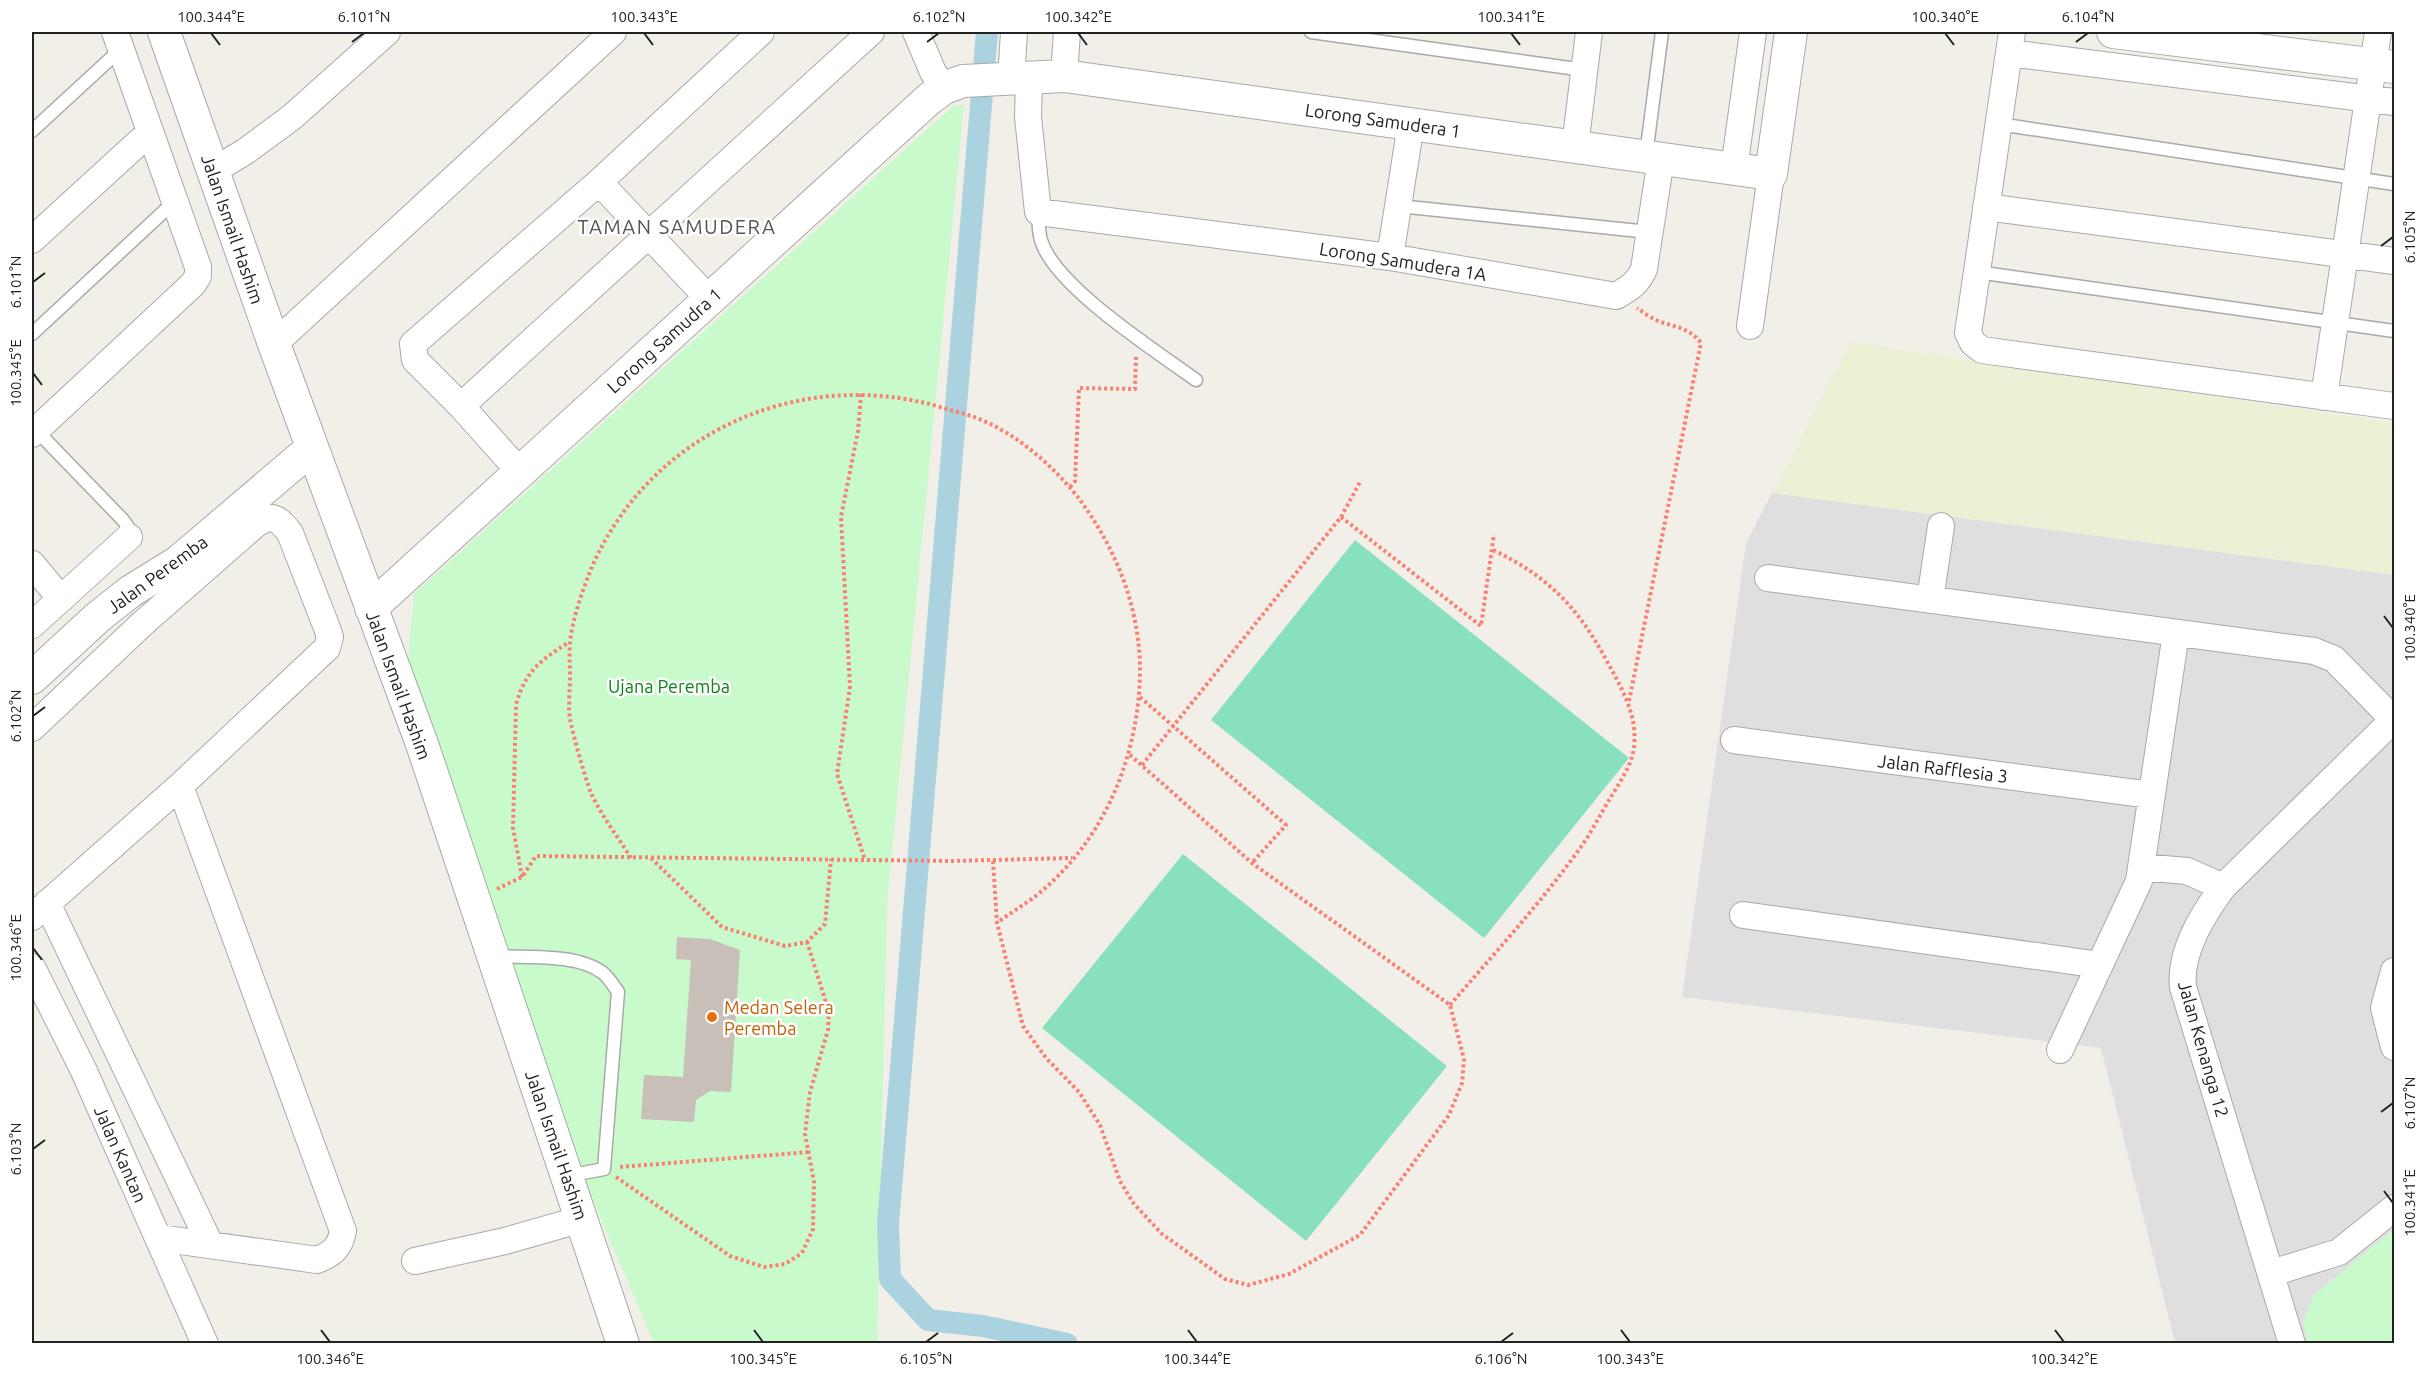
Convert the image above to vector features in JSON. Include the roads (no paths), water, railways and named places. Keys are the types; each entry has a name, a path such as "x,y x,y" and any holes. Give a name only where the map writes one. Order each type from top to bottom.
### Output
{"street":[{"name":"Jalan Ismail Hashim","path":"164,32 274,344 422,744 623,1344"},
{"path":"213,171 232,161 292,117 387,32"},
{"path":"274,344 613,32"},
{"path":"520,472 461,406 414,360 412,344 598,182 761,32"},
{"path":"461,406 871,32"},
{"path":"916,32 933,72 953,85"},
{"path":"1014,32 1012,79 1028,117 1038,212"},
{"path":"1064,76 1067,32"},
{"path":"1575,147 1589,32"},
{"path":"1734,168 1753,32"},
{"path":"1750,326 1791,32"},
{"path":"2113,32 2384,66"},
{"path":"2324,396 2368,99 2384,66 2378,32"},
{"path":"34,432 193,284 198,276 198,267 118,40"},
{"path":"2394,102 2011,42 1968,333 1973,343 1982,350 2394,405"},
{"name":"Lorong Samudera 1","path":"953,85 1064,76 1771,174"},
{"name":"Lorong Samudra 1","path":"371,608 928,99 953,85"},
{"path":"1390,258 1411,124"},
{"path":"32,240 150,132"},
{"path":"1649,232 1653,157"},
{"path":"598,182 650,234 709,299"},
{"path":"1986,207 2394,261"},
{"name":"Lorong Samudera 1A","path":"1038,212 1390,258 1616,296 1631,288 1639,279 1644,268 1649,232"},
{"name":"Jalan Peremba","path":"32,678 99,617 131,591 178,562 312,448"},
{"path":"32,728 142,624 256,524 265,518 273,517 290,533 330,637 327,648 180,786 39,910 210,1244"},
{"path":"1930,600 1941,526"},
{"path":"32,625 129,537"},
{"path":"32,564 61,599"},
{"path":"1768,578 2314,651 2334,660 2394,719"},
{"path":"2060,1050 2135,890 2141,867 2175,633"},
{"name":"Jalan Kenanga 12","path":"2292,1344 2183,987 2181,973 2184,957 2194,936 2210,905 2223,887 2394,719"},
{"name":"Jalan Rafflesia 3","path":"1734,740 2151,795"},
{"path":"159,1238 317,1260 335,1251 341,1242 343,1231 180,786"},
{"path":"2141,867 2187,871 2223,887"},
{"path":"1743,915 2100,965"},
{"name":"Jalan Kantan","path":"32,967 83,1069 205,1344"},
{"path":"2394,971 2384,1008 2394,1047"},
{"path":"2272,1273 2339,1252 2394,1208"},
{"path":"415,1261 505,1241 582,1219"}],"lane":[{"path":"1311,32 1584,70"},
{"path":"1653,157 1662,32"},
{"path":"32,131 118,40"},
{"path":"1999,124 2394,184"},
{"path":"32,334 174,202"},
{"path":"1399,206 1649,232"},
{"path":"1038,212 1041,239 1051,261 1069,282 1136,337 1196,380"},
{"path":"1977,273 2394,331"},
{"path":"34,432 123,520 128,527 129,537"},
{"path":"493,956 573,960 590,964 605,974 618,992 604,1169 567,1176"}],"waterway":[{"path":"987,32 888,1224 890,1279 928,1320 983,1326 1067,1344"}],"place":[{"name":"Medan Selera Peremba","path":"712,1017"}],"district":[{"name":"TAMAN SAMUDERA","path":"677,226"}],"park label":[{"name":"Ujana Peremba","path":"669,686"}]}
